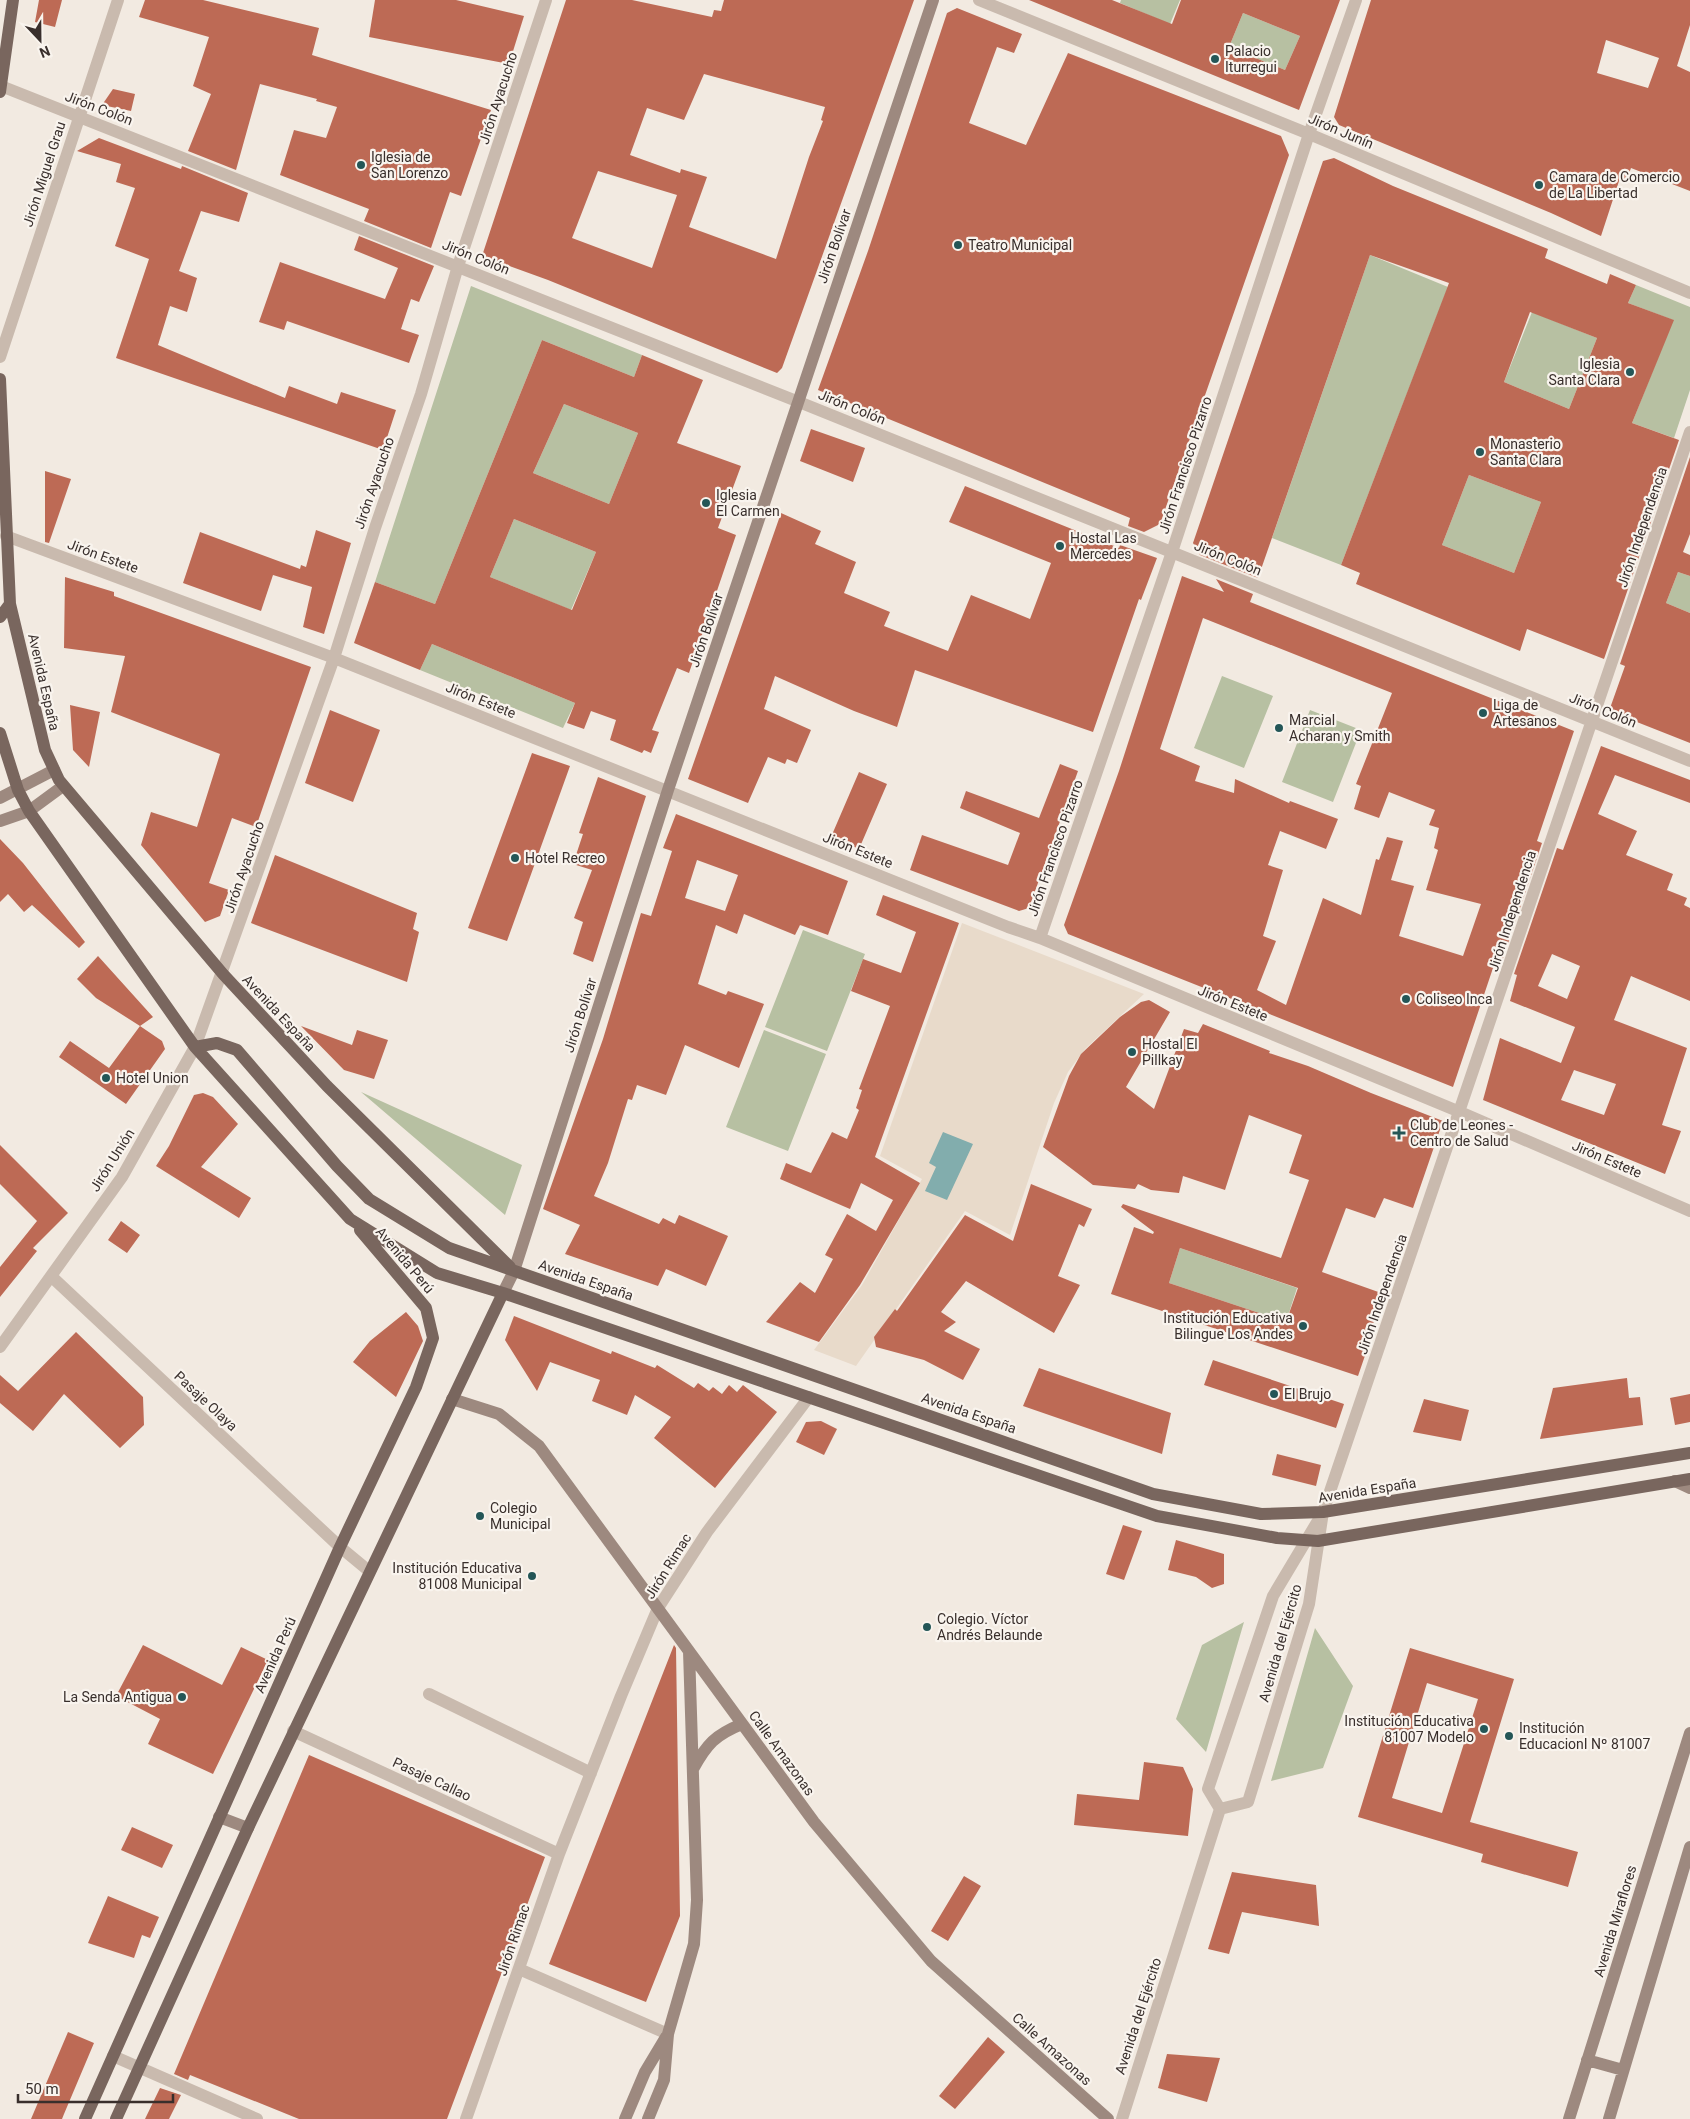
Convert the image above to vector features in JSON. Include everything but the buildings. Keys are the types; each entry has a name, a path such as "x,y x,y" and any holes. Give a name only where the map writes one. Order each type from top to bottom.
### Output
{"main road":[{"path":"0,92 13,0"},
{"name":"Avenida España","path":"0,379 10,604 45,750 54,770 64,786 223,974 327,1086 514,1271 1153,1494 1261,1514 1323,1512 1690,1453"},
{"path":"0,617 10,604"},
{"path":"0,733 18,790 29,811 195,1047 350,1219 437,1273 503,1293 1157,1516 1312,1541 1690,1479"},
{"path":"195,1047 218,1043 236,1050 369,1200 449,1248 514,1271"},
{"name":"Avenida Perú","path":"85,2119 340,1547 416,1387 433,1338 426,1308 350,1219"},
{"path":"116,2119 293,1731 503,1293"}],"street":[{"name":"Jirón Miguel Grau","path":"0,357 118,0"},
{"name":"Jirón Ayacucho","path":"223,974 334,658 421,394 458,266 546,0"},
{"name":"Jirón Bolívar","path":"514,1271 668,790 933,0"},
{"name":"Jirón Junín","path":"979,0 1309,134 1690,293"},
{"name":"Jirón Francisco Pizarro","path":"1040,938 1172,552 1309,134 1356,0"},
{"name":"Jirón Colón","path":"0,86 799,402 1690,761"},
{"name":"Jirón Independencia","path":"1323,1512 1690,432"},
{"name":"Jirón Estete","path":"6,536 334,658 1040,938 1460,1112 1690,1211"},
{"path":"0,798 54,770"},
{"path":"0,820 29,811 64,786"},
{"name":"Jirón Unión","path":"0,1347 122,1177 195,1047 223,974"},
{"path":"503,1293 514,1271"},
{"name":"Pasaje Olaya","path":"52,1277 340,1547 369,1571"},
{"name":"Jirón Rimac","path":"466,2119 559,1854 658,1608 707,1532 809,1397"},
{"name":"Calle Amazonas","path":"452,1399 499,1414 539,1446 814,1822 931,1962 1108,2119"},
{"path":"1674,1482 1690,1488"},
{"name":"Avenida del Ejército","path":"1122,2119 1220,1809 1208,1789 1274,1596 1312,1541 1323,1512"},
{"name":"Avenida del Ejército","path":"1220,1809 1248,1802 1309,1604 1312,1541"},
{"path":"648,2119 664,2080 668,2034 694,1944 697,1900 688,1651"},
{"path":"429,1694 591,1773"},
{"path":"693,1769 712,1740 725,1730 742,1724"},
{"name":"Pasaje Callao","path":"293,1731 559,1854"},
{"name":"Avenida Miraflores","path":"1569,2119 1690,1733"},
{"path":"219,1817 248,1828"},
{"path":"1609,2119 1690,1847"},
{"path":"519,1969 668,2034"},
{"path":"625,2119 645,2072 668,2034"},
{"path":"113,2056 257,2119"},
{"path":"1587,2060 1623,2070"}],"green space":[{"path":"1121,0 1180,0 1170,24 1120,3"},
{"path":"1243,13 1300,36 1285,70 1229,47"},
{"path":"1370,255 1448,287 1341,565 1272,538"},
{"path":"1636,285 1690,307 1690,390 1674,438 1632,423 1673,320 1628,303"},
{"path":"471,286 642,355 634,377 542,340 435,604 375,582"},
{"path":"1532,312 1597,338 1569,409 1504,382"},
{"path":"564,404 638,433 609,504 533,473"},
{"path":"1469,475 1541,502 1514,573 1442,545"},
{"path":"514,519 596,552 571,610 490,577"},
{"path":"1678,572 1690,576 1690,613 1666,603"},
{"path":"432,644 575,703 563,728 420,670"},
{"path":"1222,676 1273,696 1244,768 1194,748"},
{"path":"1310,710 1361,730 1333,802 1282,782"},
{"path":"803,930 865,954 827,1051 765,1027"},
{"path":"764,1030 826,1054 788,1151 726,1127"},
{"path":"361,1092 522,1165 505,1215"},
{"path":"1180,1248 1297,1288 1286,1322 1169,1283"},
{"path":"1244,1622 1206,1752 1176,1719 1202,1645"},
{"path":"1315,1628 1353,1686 1323,1768 1271,1781"}],"shaded area":[{"path":"962,923 1144,994 1085,1049 1068,1072 1054,1103 1010,1235 965,1211 856,1366 814,1350 862,1285 922,1179 880,1156"}],"water":[{"path":"943,1132 973,1144 947,1200 925,1191 936,1167 929,1163"}],"place":[{"name":"Palacio Iturregui","path":"1215,59"},
{"name":"Iglesia de San Lorenzo","path":"361,165"},
{"name":"Camara de Comercio de La Libertad","path":"1539,185"},
{"name":"Teatro Municipal","path":"958,245"},
{"name":"Iglesia Santa Clara","path":"1630,372"},
{"name":"Monasterio Santa Clara","path":"1480,452"},
{"name":"Iglesia El Carmen","path":"706,503"},
{"name":"Hostal Las Mercedes","path":"1060,546"},
{"name":"Liga de Artesanos","path":"1483,713"},
{"name":"Marcial Acharan y Smith","path":"1279,728"},
{"name":"Hotel Recreo","path":"515,858"},
{"name":"Coliseo Inca","path":"1406,999"},
{"name":"Hostal El Pillkay","path":"1132,1052"},
{"name":"Hotel Union","path":"106,1078"},
{"name":"Club de Leones - Centro de Salud","path":"1399,1133"},
{"name":"Institución Educativa Bilingue Los Andes","path":"1303,1326"},
{"name":"El Brujo","path":"1274,1394"},
{"name":"Colegio Municipal","path":"480,1516"},
{"name":"Institución Educativa 81008 Municipal","path":"532,1576"},
{"name":"Colegio. Víctor Andrés Belaunde","path":"927,1627"},
{"name":"La Senda Antigua","path":"182,1697"},
{"name":"Institución Educativa 81007 Modelo","path":"1484,1729"},
{"name":"Institución EducacionI Nº 81007","path":"1509,1736"}]}
